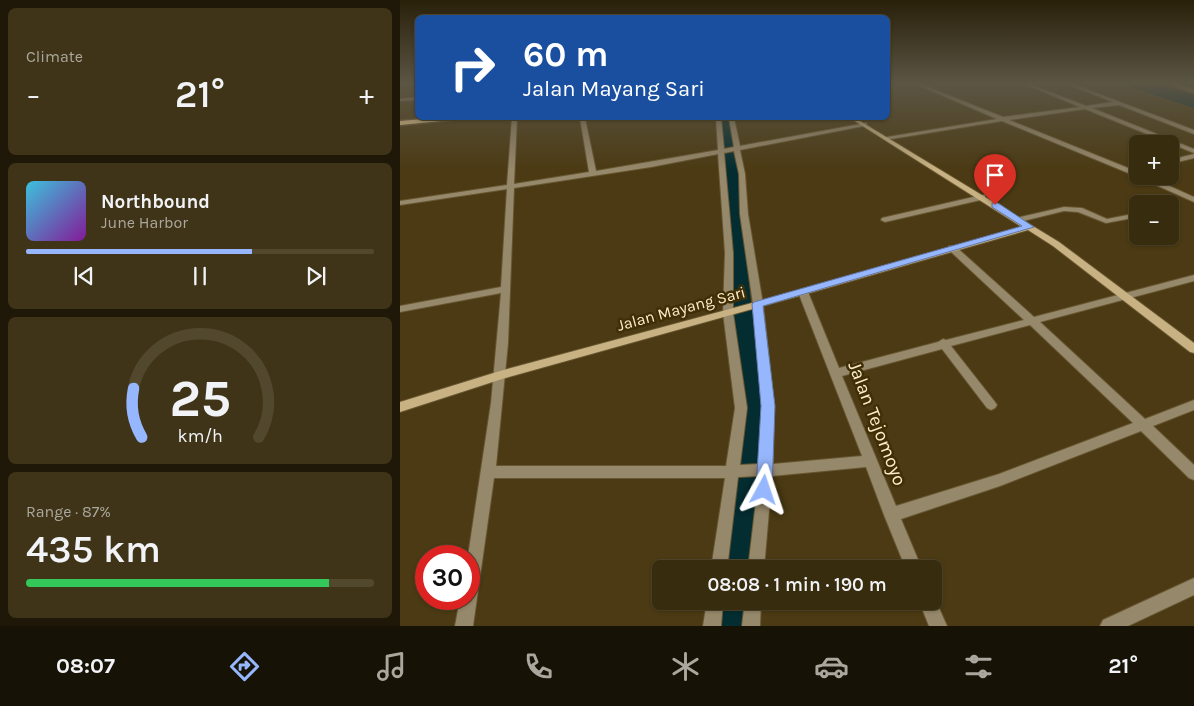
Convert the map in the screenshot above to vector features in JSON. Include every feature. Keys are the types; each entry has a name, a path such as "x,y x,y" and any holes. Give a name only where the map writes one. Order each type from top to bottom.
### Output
{"main road":[{"path":"401,124 434,120"},
{"path":"856,120 1030,227 1126,296 1194,349"},
{"name":"Jalan Mayang Sari","path":"400,406 500,375 732,312 1030,227"}],"street":[{"path":"987,112 1129,170"},
{"path":"887,139 1056,112"},
{"path":"1098,112 1194,151"},
{"path":"1144,112 1194,132"},
{"path":"478,545 490,472 500,375 514,120"},
{"path":"582,120 593,174"},
{"path":"718,120 741,408 735,472 720,560"},
{"path":"731,120 757,304 768,406 757,560"},
{"path":"400,203 593,174 864,124"},
{"path":"1179,160 1194,156"},
{"path":"1161,185 1194,200"},
{"path":"885,220 982,197"},
{"path":"1019,220 1064,209 1079,210 1106,221 1129,217"},
{"path":"952,248 1034,322 1194,474"},
{"path":"836,373 1194,278"},
{"path":"400,309 506,289"},
{"name":"Jalan Tejomoyo","path":"803,292 910,560"},
{"path":"944,343 991,405"},
{"path":"891,515 1000,480 1194,405"},
{"path":"490,472 735,472 829,467 870,461"},
{"path":"1109,626 1194,586"},
{"path":"464,626 467,610"},
{"path":"712,626 714,610"},
{"path":"751,626 752,610"},
{"path":"931,610 938,626"}],"waterway":[{"path":"728,120 726,131 730,146 739,305 760,412 742,560"},
{"path":"734,626 736,610"}],"route":[{"path":"764,490 768,406 758,304 1030,227 995,205"}]}
